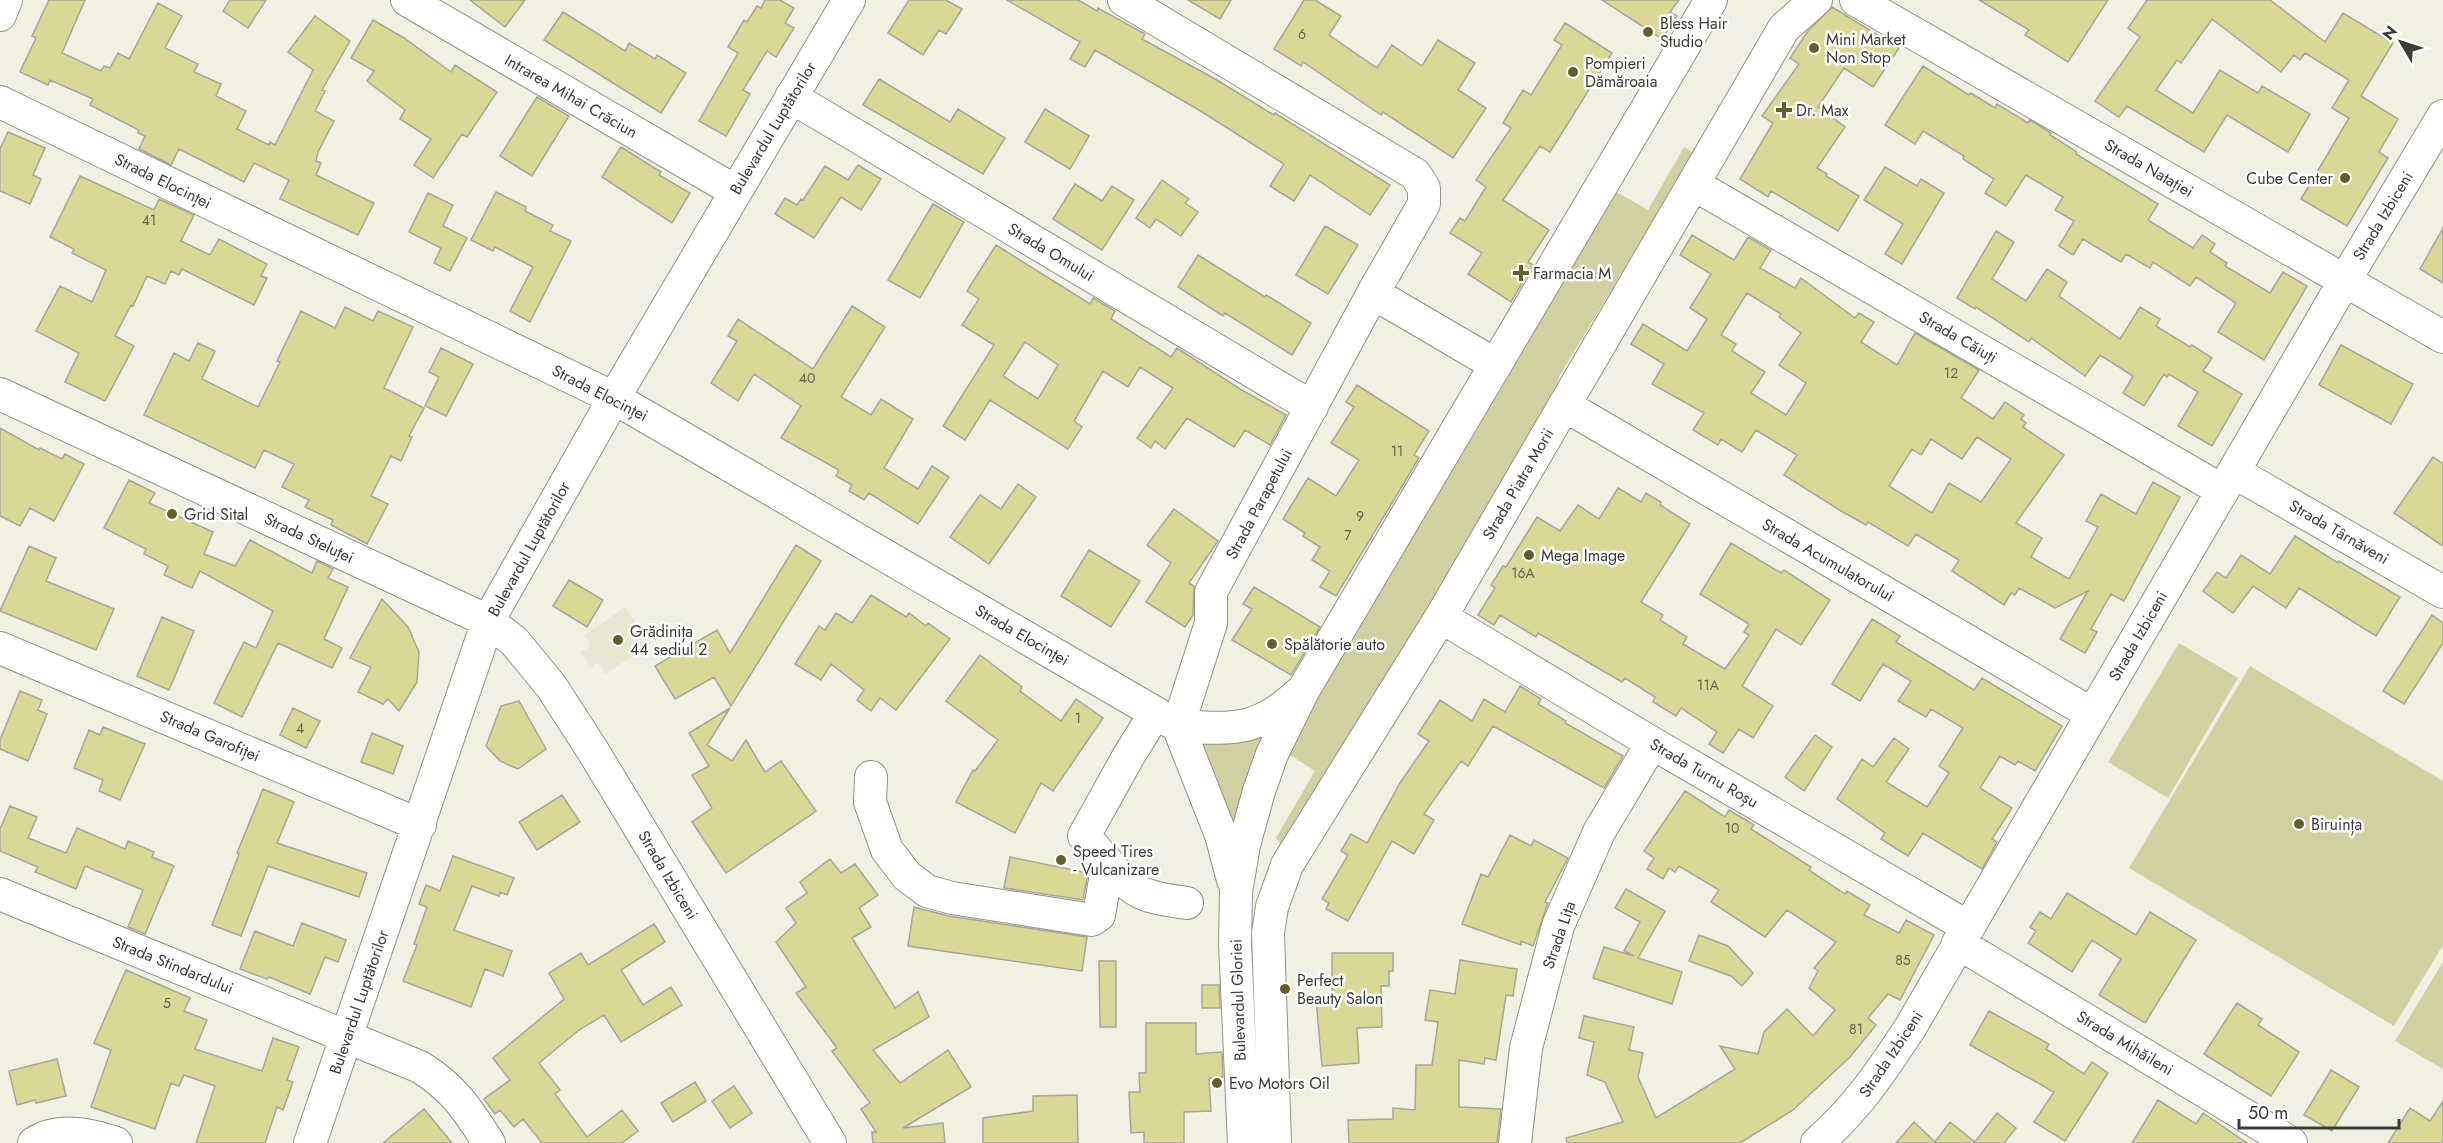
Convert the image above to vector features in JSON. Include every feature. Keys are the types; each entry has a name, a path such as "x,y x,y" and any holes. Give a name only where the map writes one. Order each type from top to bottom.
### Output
{"street":[{"path":"0,15 6,0"},
{"name":"Intrarea Mihai Crăciun","path":"407,0 735,191"},
{"name":"Bulevardul Luptătorilor","path":"310,1143 488,621 614,398 849,0"},
{"name":"Strada Parapetului","path":"1108,863 1084,836 1167,720 1211,623 1212,592 1373,293 1424,204 1424,188 1415,174 1125,0"},
{"path":"1236,892 1244,845 1259,791 1272,754 1304,689 1711,0"},
{"name":"Strada Piatra Morii","path":"1272,907 1296,846 1441,617 1693,184 1785,14 1816,0"},
{"name":"Strada Natației","path":"1856,0 2443,337"},
{"name":"Strada Omului","path":"791,97 1312,407"},
{"name":"Strada Elocinței","path":"0,102 614,398 1167,720"},
{"name":"Strada Izbiceni","path":"1817,1143 1839,1124 1874,1084 1910,1028 2344,280 2443,116"},
{"name":"Strada Căiuți","path":"1693,184 2229,481"},
{"path":"1373,293 1496,365"},
{"name":"Strada Steluței","path":"0,394 488,621"},
{"name":"Strada Acumulatorului","path":"1564,405 2092,714"},
{"name":"Strada Târnăveni","path":"2229,481 2443,592"},
{"name":"Strada Turnu Roșu","path":"1441,617 1653,743 1963,935"},
{"name":"Strada Izbiceni","path":"488,621 514,641 551,686 593,751 830,1143"},
{"name":"Strada Garofiței","path":"0,648 420,825"},
{"path":"1167,720 1226,729 1245,726 1263,721 1283,709 1304,689"},
{"path":"1167,720 1221,835 1236,892"},
{"name":"Strada Lița","path":"1515,1143 1526,1048 1558,926 1599,832 1653,743"},
{"path":"871,777 870,802 887,850 907,876 927,891 952,898 1092,920 1099,915 1108,863"},
{"path":"1108,863 1126,884 1147,897 1186,903"},
{"path":"1236,892 1272,907"},
{"name":"Bulevardul Gloriei","path":"1236,892 1235,943 1244,1143"},
{"name":"Strada Stindardului","path":"0,894 402,1057 441,1080 460,1099 489,1143"},
{"name":"Bulevardul Gloriei","path":"1272,907 1268,942 1275,1143"},
{"name":"Strada Mihăileni","path":"1963,935 2291,1143"},
{"path":"34,1143 40,1139 74,1133 99,1137 116,1143"}],"shaded area":[{"name":"Grădinița 44 sediul 2","path":"625,607 651,644 605,674 598,662 590,668 581,652 591,646 585,635"}],"green space":[{"path":"1684,147 1694,153 1560,375 1537,435 1283,847 1276,838 1315,771 1290,755 1289,750 1303,715 1613,190 1648,210"},
{"path":"2179,643 2238,678 2168,798 2108,762"},
{"name":"Biruința","path":"2250,666 2443,781 2443,945 2394,1026 2129,868"},
{"path":"1282,721 1237,843 1199,742"},
{"path":"2443,962 2443,1069 2395,1041"}],"building":[{"path":"49,0 85,0 62,53 101,71 104,66 110,68 118,53 129,59 158,3 182,16 165,48 198,64 194,72 221,84 216,96 246,111 237,129 269,145 270,142 275,145 313,70 288,52 315,16 350,41 322,90 325,91 315,111 334,121 318,152 316,161 321,163 316,175 374,203 358,235 280,199 289,180 254,163 244,182 179,149 171,165 139,149 145,136 138,133 139,130 90,105 93,99 50,80 48,85 20,72 36,38 32,36"},
{"path":"230,0 266,0 248,28 223,11"},
{"path":"470,0 525,0 505,27"},
{"path":"765,0 780,0 794,8 785,23 794,28 776,57 767,51 743,90 750,94 726,136 699,121 738,53 728,47 744,20 747,22 757,6 761,8"},
{"path":"909,0 946,0 962,9 946,34 939,30 923,55 888,33"},
{"path":"1007,0 1078,0 1097,11 1098,8 1145,34 1142,39 1217,80 1274,115 1275,113 1390,185 1370,215 1310,175 1294,201 1270,186 1284,164 1199,110 1095,50 1085,67 1070,59 1080,42"},
{"path":"1188,0 1231,0 1220,19"},
{"path":"1304,0 1315,0 1341,16 1329,35 1377,68 1392,45 1422,66 1438,40 1475,63 1458,90 1486,108 1453,158 1383,112 1381,115 1303,62 1301,66 1274,49"},
{"path":"1602,0 1679,0 1670,12 1677,16 1662,39"},
{"path":"1979,0 2108,0 2068,62 2025,35 2029,30"},
{"path":"2147,0 2270,0 2325,42 2343,13 2393,43 2361,96 2398,119 2379,152 2388,158 2347,226 2301,199 2349,118 2332,108 2349,80 2305,53 2300,60 2294,55 2281,72 2212,19 2181,63 2177,60 2156,90 2193,113 2220,70 2258,93 2262,86 2310,114 2288,152 2227,115 2204,152 2127,106 2119,117 2095,101 2140,37 2128,28"},
{"path":"1832,7 1899,48 1873,87 1844,68 1818,107 1845,127 1817,168 1859,196 1838,231 1771,191 1768,197 1740,179 1773,123 1762,116 1799,64 1790,58 1808,31"},
{"path":"563,12 625,51 629,43 655,59 657,55 686,73 661,113 544,40"},
{"path":"373,20 404,38 451,72 455,65 497,92 467,137 462,134 433,178 414,165 431,139 400,119 405,110 367,81 374,71 351,58"},
{"path":"1565,23 1612,53 1550,152 1540,146 1503,200 1549,230 1528,262 1533,265 1511,302 1468,274 1482,253 1450,233 1460,218 1465,221 1486,187 1476,180 1511,128 1503,123 1523,90 1531,95 1562,45 1554,40"},
{"path":"1923,66 1969,95 1971,93 1995,108 1997,104 2028,123 2030,120 2051,133 2050,135 2077,152 2076,154 2158,204 2148,220 2193,248 2202,235 2215,244 2210,252 2227,263 2225,266 2270,293 2283,272 2307,286 2264,360 2218,332 2236,303 2196,277 2190,286 2153,262 2150,268 2126,254 2121,262 2083,239 2073,255 2059,246 2074,221 2055,210 2063,197 2026,175 2006,206 1985,193 1994,179 1963,159 1964,156 1923,131 1915,144 1885,125"},
{"path":"879,79 950,122 958,109 1005,138 983,174 863,105"},
{"path":"537,97 569,116 532,176 500,156"},
{"path":"1045,109 1089,136 1070,169 1025,142"},
{"path":"8,132 45,148 33,175 41,179 30,204 0,191 0,149"},
{"path":"621,147 661,172 659,175 690,193 672,223 602,177"},
{"path":"858,165 881,179 861,210 841,197 814,238 775,214 785,198 797,205 801,199 803,200 825,166 848,180"},
{"path":"1885,167 1917,186 1921,179 1944,193 1902,264 1885,254 1903,224 1864,200"},
{"path":"80,176 154,210 159,199 194,215 181,241 210,255 219,239 267,264 261,276 267,278 254,305 182,269 179,275 171,271 165,284 147,276 115,336 134,346 105,401 65,382 79,353 36,331 60,286 92,302 106,270 72,253 74,249 50,237"},
{"path":"1162,180 1189,199 1185,203 1198,212 1181,236 1156,219 1150,228 1136,218"},
{"path":"1075,184 1102,201 1112,186 1134,200 1102,250 1053,219"},
{"path":"496,192 526,207 525,211 553,225 550,231 571,241 530,322 510,311 533,267 495,247 493,251 471,240"},
{"path":"428,193 453,205 443,226 467,238 450,271 434,263 441,248 409,232"},
{"path":"933,204 964,222 920,298 888,280"},
{"path":"1325,226 1358,245 1328,294 1296,275"},
{"path":"2443,228 2443,283 2420,269"},
{"path":"1996,231 2014,242 1992,279 2026,301 2047,269 2067,282 2059,296 2120,339 2140,307 2160,319 2156,326 2212,358 2203,371 2242,394 2212,446 2178,426 2198,392 2169,374 2167,377 2164,374 2144,406 2123,393 2133,376 2100,355 2085,376 2031,338 2029,342 1976,307 1975,309 1957,298"},
{"path":"1692,235 1734,260 1748,237 1771,250 1760,268 1795,288 1801,278 1855,318 1859,313 1874,322 1861,342 1897,365 1915,333 1979,370 1961,398 1993,419 2005,402 2024,415 2021,419 2026,423 2023,427 2064,455 2016,523 2042,538 2031,557 2069,579 2098,527 2086,521 2101,494 2136,514 2153,482 2180,497 2124,601 2111,594 2091,629 2097,632 2085,653 2060,639 2088,591 2055,608 2019,588 2015,595 2011,593 2004,605 1952,571 1959,560 1916,534 1908,546 1868,522 1866,525 1841,511 1784,475 1797,455 1756,430 1742,452 1721,439 1718,445 1693,430 1704,413 1652,384 1664,364 1631,344 1643,324 1687,351 1707,319 1690,308 1711,274 1680,255","holes":["1747,293 1781,314 1779,317 1801,333 1779,365 1806,383 1786,415 1751,393 1765,372 1732,351 1736,344 1721,335","1977,437 2011,459 1981,502 1949,483 1932,513 1889,486 1912,449 1921,455 1931,439 1962,459"]},
{"path":"996,245 1090,304 1093,298 1115,311 1111,319 1171,357 1177,348 1240,389 1286,415 1270,445 1245,430 1234,447 1187,418 1165,449 1155,441 1151,448 1137,438 1173,388 1140,367 1128,387 1103,371 1074,421 1082,427 1068,449 990,400 965,440 943,426 994,345 962,325 979,299 967,291","holes":["1025,342 1058,365 1038,399 1003,376"]},
{"path":"1198,255 1311,323 1292,355 1225,313 1223,316 1178,287"},
{"path":"852,306 885,327 841,397 871,415 881,399 913,419 884,468 918,489 932,466 949,477 918,524 869,493 864,500 849,491 852,485 836,476 839,470 781,438 801,406 754,374 738,401 711,383 737,341 728,336 738,319 813,369"},
{"path":"345,307 373,321 378,311 413,327 384,388 424,408 409,436 412,437 401,461 391,456 371,496 388,504 367,544 331,525 333,520 305,507 309,500 282,487 294,464 264,450 255,468 144,415 174,353 189,361 198,343 215,351 202,379 258,407 301,311 335,328"},
{"path":"2341,345 2413,384 2391,424 2319,385"},
{"path":"441,348 473,364 446,416 425,406 439,377 429,372"},
{"path":"1357,385 1429,431 1414,455 1419,458 1336,596 1320,587 1330,571 1312,560 1320,547 1303,536 1305,533 1283,519 1308,478 1336,496 1359,460 1331,443 1354,407 1346,402"},
{"path":"0,428 39,450 40,448 62,459 65,454 84,464 54,521 30,508 20,526 0,516"},
{"path":"2433,457 2443,464 2443,546 2394,513"},
{"path":"129,480 155,493 149,503 213,532 204,554 235,566 250,540 312,573 317,561 333,569 328,578 348,587 324,639 342,648 332,668 278,643 242,717 214,703 244,642 256,648 273,611 200,571 192,588 164,575 168,566 144,554 146,549 104,528"},
{"path":"1018,484 1036,497 989,564 950,537 980,495 1001,509"},
{"path":"1618,488 1641,502 1646,493 1690,524 1641,602 1663,615 1660,620 1687,637 1683,644 1725,669 1749,635 1744,632 1749,624 1700,594 1731,543 1781,573 1784,570 1830,600 1801,645 1776,629 1742,686 1773,706 1753,738 1739,729 1723,753 1709,744 1717,732 1681,708 1676,716 1653,702 1655,697 1625,678 1622,682 1538,633 1536,637 1500,615 1494,625 1478,615 1495,588 1491,585 1503,566 1506,567 1537,517 1560,531 1578,505 1599,519"},
{"path":"1174,509 1218,541 1189,583 1194,586 1193,615 1185,627 1146,602 1171,563 1147,545"},
{"path":"2295,536 2400,597 2376,636 2299,588 2286,608 2253,586 2233,613 2203,591 2217,572 2226,578 2241,555 2270,574"},
{"path":"796,545 821,561 731,706 714,677 675,699 655,666 717,630 730,653"},
{"path":"29,546 56,558 46,581 114,609 96,650 0,611"},
{"path":"1089,550 1140,581 1111,627 1061,596"},
{"path":"569,580 603,600 587,627 553,606"},
{"path":"1254,587 1320,627 1291,675 1232,640 1252,609 1243,604"},
{"path":"871,595 906,617 909,613 926,626 928,623 950,639 896,710 880,698 871,711 857,700 864,690 831,664 821,680 795,664 819,626 825,630 836,613 852,623"},
{"path":"382,599 408,627 419,652 417,682 399,711 388,699 383,704 358,692 371,667 350,658"},
{"path":"2432,615 2443,623 2443,643 2404,704 2383,691"},
{"path":"162,617 194,631 169,690 137,676"},
{"path":"1872,619 1900,636 1896,642 1974,690 1982,678 2062,726 2035,771 2018,761 2015,765 2000,756 1980,788 2012,808 1992,839 1997,842 1982,869 1923,833 1908,856 1881,839 1885,833 1837,799 1862,759 1873,767 1894,738 1909,749 1886,782 1927,807 1949,773 1939,766 1963,728 1931,709 1926,717 1898,701 1911,681 1883,664 1860,701 1832,684"},
{"path":"980,655 1022,687 1020,691 1061,721 1076,699 1103,718 1053,791 1041,783 1015,833 956,802 973,770 975,771 998,740 946,701"},
{"path":"1520,686 1541,699 1538,704 1566,721 1565,723 1623,756 1604,788 1493,726 1468,766 1461,761 1424,814 1434,820 1414,854 1392,841 1348,921 1326,909 1329,903 1322,899 1348,855 1341,851 1351,834 1367,843 1400,783 1429,741 1418,734 1440,700 1472,721 1484,699 1505,712"},
{"path":"20,691 42,700 38,710 47,714 28,761 0,749 0,740"},
{"path":"519,701 546,749 518,769 500,761 486,746 501,706"},
{"path":"293,708 320,721 306,748 280,735"},
{"path":"730,708 707,745 732,761 746,740 765,772 781,761 816,811 726,873 692,822 712,808 692,775 709,766 689,733"},
{"path":"103,727 145,744 120,800 99,791 103,780 74,768 89,730 100,735"},
{"path":"372,733 403,746 393,774 361,762"},
{"path":"1815,735 1832,747 1804,791 1785,777"},
{"path":"263,789 294,802 277,843 367,873 359,897 268,866 241,936 212,925 239,854 237,853"},
{"path":"1685,791 1725,817 1729,810 1754,825 1751,829 1811,867 1809,870 1845,894 1847,891 1870,905 1864,915 1899,933 1906,920 1934,935 1900,1000 1888,994 1868,1018 1876,1025 1850,1057 1793,1110 1740,1143 1567,1143 1566,1138 1623,1122 1605,1082 1587,1075 1594,1042 1579,1038 1584,1016 1634,1027 1629,1050 1643,1053 1638,1077 1656,1118 1735,1069 1720,1046 1758,1054 1764,1032 1787,1009 1813,1036 1835,1010 1809,988 1818,971 1814,968 1836,942 1787,910 1765,937 1711,902 1719,890 1679,866 1675,872 1669,868 1663,879 1647,869 1654,858 1644,851"},
{"path":"562,795 580,822 537,850 519,822"},
{"path":"10,806 37,817 28,838 66,853 77,828 125,849 128,841 154,852 152,857 174,866 145,934 128,927 143,890 85,866 76,889 35,872 38,867 0,851 0,829"},
{"path":"1510,835 1531,846 1534,840 1568,858 1545,902 1548,903 1533,946 1521,941 1521,945 1462,924 1481,874 1488,877"},
{"path":"453,856 514,878 507,895 500,892 499,896 472,886 454,930 512,951 503,976 485,969 471,1007 403,981 417,945 414,944 427,907 419,904 426,885 440,891"},
{"path":"1010,857 1088,873 1083,900 1004,888"},
{"path":"830,859 841,873 855,864 878,895 859,908 871,927 852,938 895,1008 918,992 929,1017 873,1050 900,1083 948,1050 971,1087 903,1128 943,1123 945,1143 873,1143 872,1132 876,1132 861,1109 870,1103 832,1051 837,1048 796,993 806,987 776,942 796,923 786,908 807,893 800,882"},
{"path":"1626,889 1665,911 1638,958 1682,972 1672,1004 1593,978 1604,947 1634,956 1624,951 1640,922 1615,908"},
{"path":"2067,893 2136,935 2150,912 2196,940 2145,1023 2099,995 2121,959 2092,940 2072,972 2028,943 2036,931 2030,927 2040,912 2051,919"},
{"path":"914,907 949,916 1087,937 1082,971 908,946"},
{"path":"302,923 346,940 338,962 325,957 310,994 269,977 267,979 240,969 255,931 293,946"},
{"path":"654,924 665,942 621,970 643,1005 671,987 682,1005 621,1042 604,1015 579,1030 539,1063 560,1090 555,1094 587,1137 622,1110 638,1131 622,1143 542,1143 523,1119 514,1127 500,1110 495,1114 484,1099 510,1080 493,1058 564,999 549,973 581,953 588,965"},
{"path":"1699,935 1728,946 1753,973 1742,986 1731,976 1689,961"},
{"path":"1332,953 1393,953 1393,971 1389,971 1389,986 1381,986 1382,1027 1357,1028 1359,1063 1322,1066 1316,1000 1332,999"},
{"path":"1460,960 1517,969 1513,996 1506,995 1496,1060 1485,1058 1484,1064 1459,1060 1459,1107 1501,1109 1497,1143 1349,1143 1348,1120 1393,1119 1393,1108 1415,1110 1416,1065 1432,1065 1438,1022 1425,1020 1430,990 1455,994"},
{"path":"1099,961 1116,961 1116,1027 1100,1027"},
{"path":"126,970 190,998 184,1011 207,1020 195,1049 262,1071 273,1038 299,1047 287,1080 293,1082 283,1110 277,1107 265,1143 196,1143 215,1086 184,1075 179,1086 171,1083 155,1129 91,1107 111,1050 94,1043"},
{"path":"1202,985 1219,985 1220,1008 1202,1008"},
{"path":"2237,1003 2262,1019 2258,1025 2299,1052 2271,1096 2204,1054"},
{"path":"1989,1011 2049,1044 2046,1049 2084,1074 2092,1062 2108,1073 2065,1141 2034,1122 2054,1092 1970,1045"},
{"path":"1146,1023 1196,1023 1196,1054 1222,1052 1223,1077 1209,1078 1211,1111 1184,1112 1184,1143 1144,1143 1144,1132 1131,1133 1129,1092 1140,1092 1139,1073 1146,1073"},
{"path":"57,1059 66,1096 17,1105 9,1071"},
{"path":"2331,1070 2359,1087 2332,1131 2304,1115"},
{"path":"695,1082 706,1101 673,1122 661,1103"},
{"path":"734,1086 752,1113 730,1128 712,1101"},
{"path":"1077,1095 1078,1143 983,1143 983,1118 1033,1111 1033,1096"},
{"path":"2158,1100 2196,1124 2203,1113 2247,1143 2132,1143"},
{"path":"2443,1101 2443,1143 2388,1143 2410,1108 2430,1121"},
{"path":"424,1109 452,1143 383,1143"},
{"path":"1997,1113 2016,1128 2004,1143 1896,1143 1914,1122 1935,1142 1950,1122 1975,1142"}],"place":[{"name":"Bless Hair Studio","path":"1648,32"},
{"name":"Mini Market Non Stop","path":"1814,48"},
{"name":"Pompieri Dămăroaia","path":"1573,72"},
{"name":"Dr. Max","path":"1784,110"},
{"name":"Cube Center","path":"2345,178"},
{"name":"Farmacia M","path":"1521,273"},
{"name":"Grid Sital","path":"172,514"},
{"name":"Mega Image","path":"1529,555"},
{"name":"Grădinița 44 sediul 2","path":"618,640"},
{"name":"Spălătorie auto","path":"1272,644"},
{"name":"Biruința","path":"2299,824"},
{"name":"Speed Tires - Vulcanizare","path":"1061,860"},
{"name":"Perfect Beauty Salon","path":"1285,989"},
{"name":"Evo Motors Oil","path":"1217,1083"}]}
